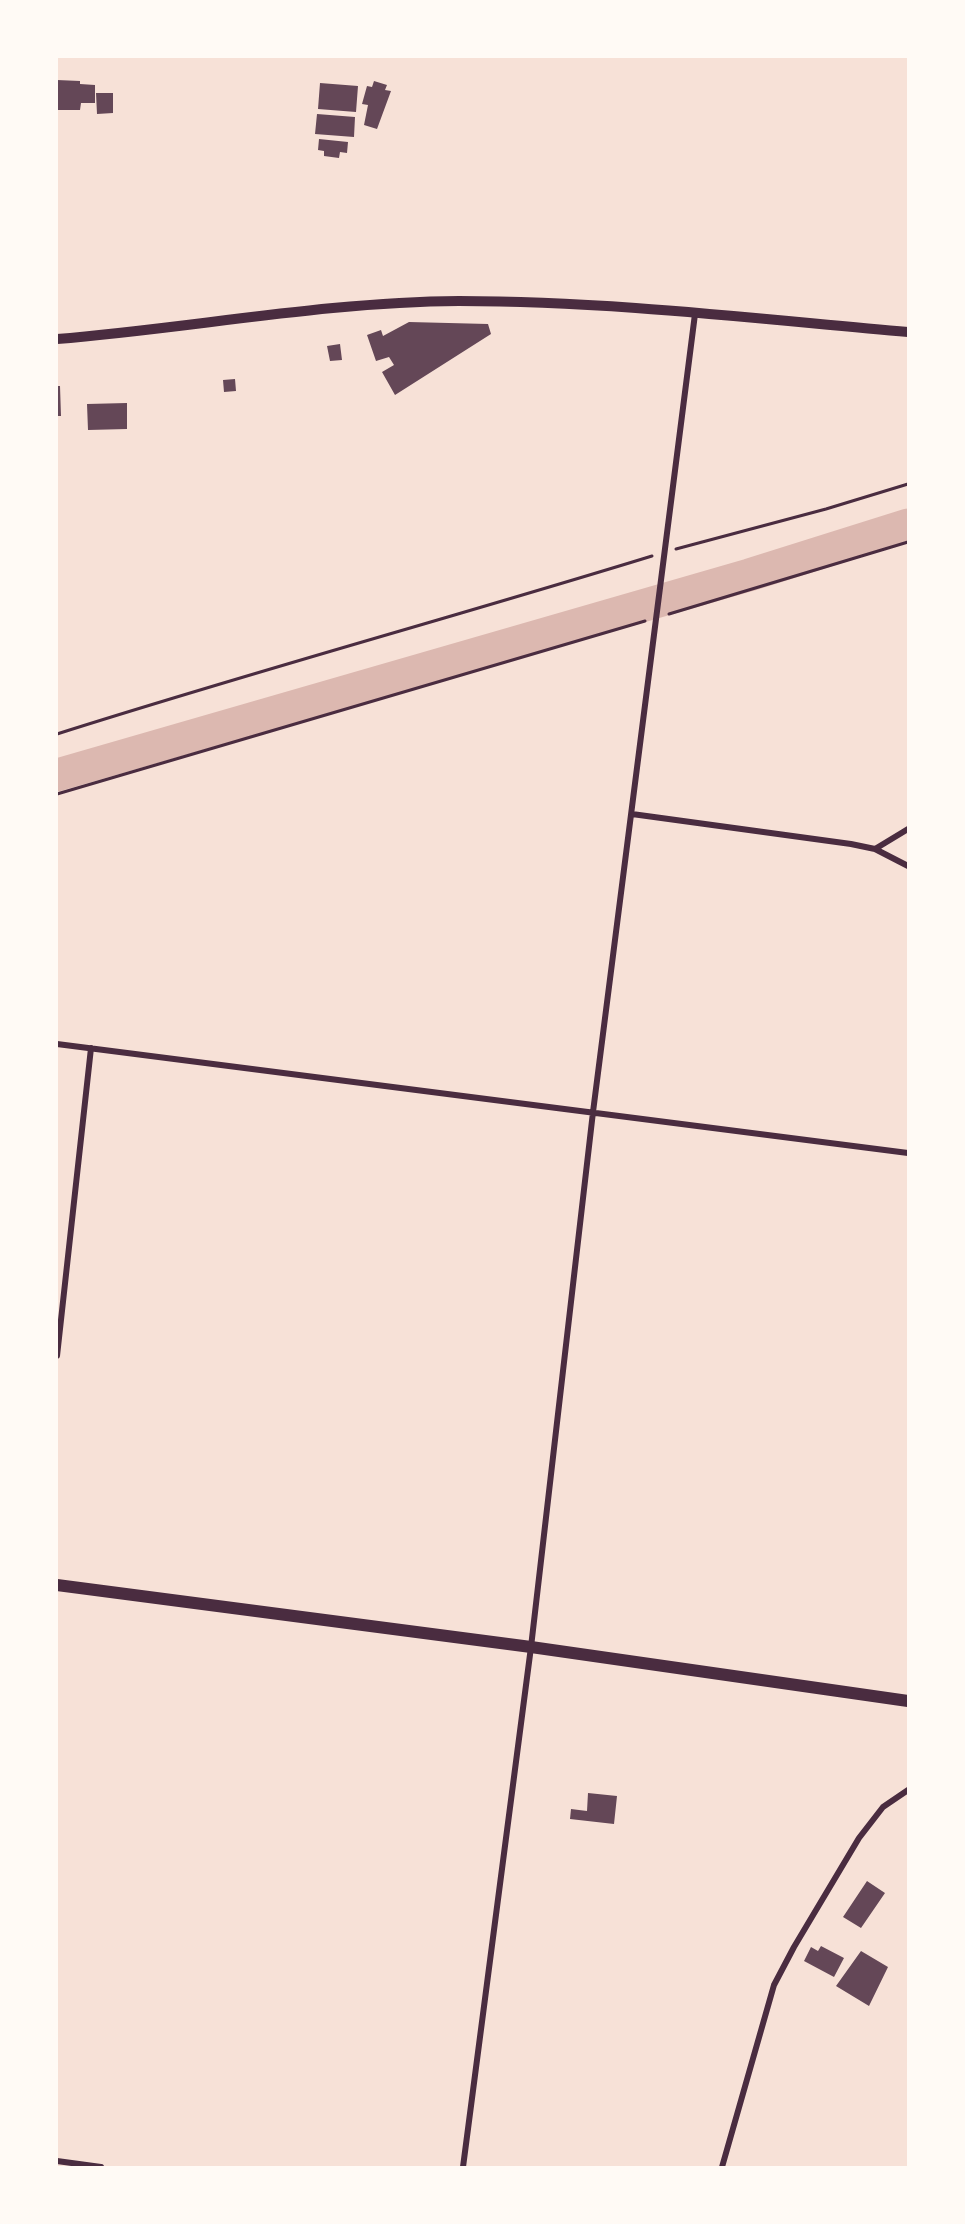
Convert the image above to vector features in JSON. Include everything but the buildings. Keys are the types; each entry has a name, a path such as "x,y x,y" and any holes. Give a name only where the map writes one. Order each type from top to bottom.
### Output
{"main road":[{"path":"57,1585 531,1647 908,1701"}],"street":[{"path":"57,339 259,315 400,303 482,302 695,314 908,332"},
{"path":"463,2167 531,1647 593,1112 695,314"},
{"path":"632,814 875,849 908,866"},
{"path":"875,849 908,829"},
{"path":"57,1044 908,1153"},
{"path":"57,1356 91,1048"},
{"path":"722,2167 774,1985 859,1838 883,1807 908,1790"},
{"path":"57,2161 101,2167"}],"path":[{"path":"57,734 273,667 461,615 665,552 826,509 908,484"},
{"path":"57,794 908,542"}],"waterway":[{"path":"57,775 749,575 908,525"}]}
